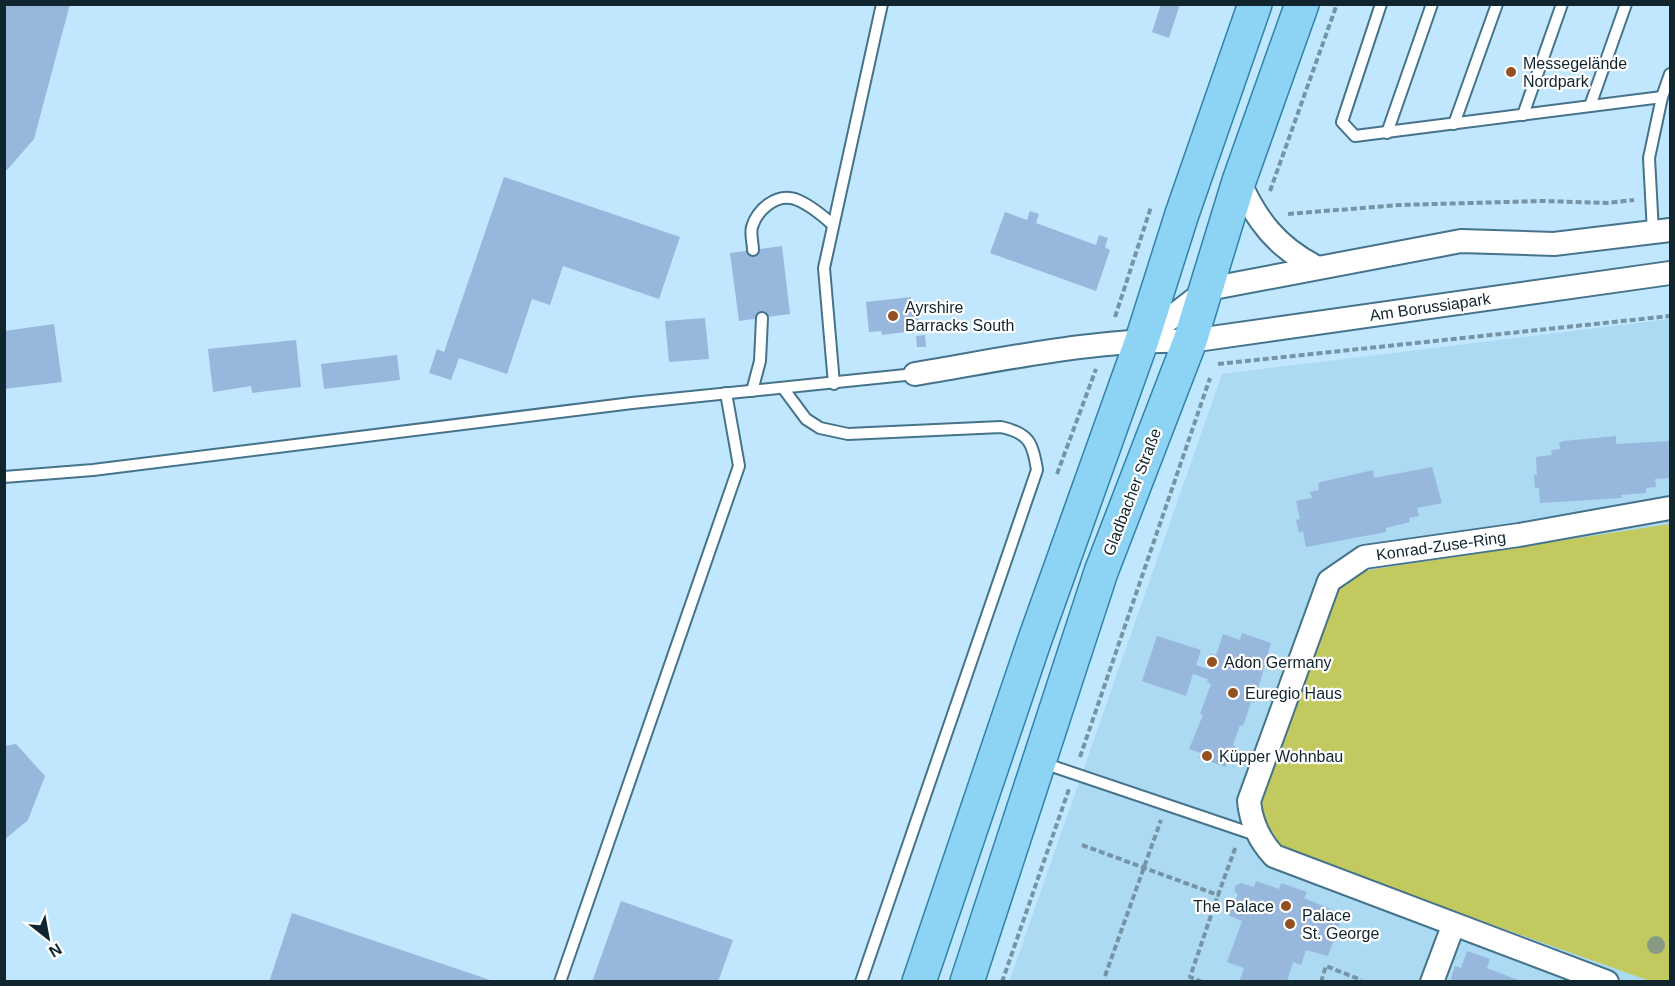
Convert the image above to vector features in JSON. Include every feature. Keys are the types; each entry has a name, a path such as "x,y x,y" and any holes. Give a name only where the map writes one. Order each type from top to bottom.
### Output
{"main road":[{"path":"919,981 1038,631 1142,340 1255,4"},
{"name":"Gladbacher Straße","path":"967,981 1101,572 1190,341 1208,289 1239,181 1302,4"}],"street":[{"path":"1239,181 1249,204 1270,234 1297,257 1316,267"},
{"path":"1142,340 1208,289 1461,241 1554,244 1662,231"},
{"name":"Am Borussiapark","path":"915,374 1142,340 1190,341 1223,337 1671,273"},
{"name":"Konrad-Zuse-Ring","path":"1607,981 1453,926 1274,856 1251,833 1249,801 1329,581 1364,557 1519,535 1671,508"},
{"path":"1432,981 1453,926"}],"lane":[{"path":"834,384 824,268 882,4"},
{"path":"1381,4 1342,122 1355,136 1662,97"},
{"path":"1387,133 1432,4"},
{"path":"1454,124 1497,4"},
{"path":"1523,115 1562,4"},
{"path":"1590,106 1626,4"},
{"path":"1662,231 1651,198 1649,158 1662,97 1671,74"},
{"path":"753,250 751,229 756,218 762,209 782,198 794,199 816,210 833,225"},
{"path":"752,391 760,361 762,318"},
{"path":"6,479 726,393 834,384 915,374"},
{"path":"783,388 806,419 820,428 838,432 1001,427 1019,431 1034,448 1037,470 861,981"},
{"path":"560,981 739,466 726,393"},
{"path":"1038,761 1074,776 1251,833"}],"path":[{"path":"1274,200 1269,193 1337,4"},
{"path":"1280,207 1286,214 1310,214 1399,205 1544,201 1607,203 1651,198"},
{"path":"1223,337 1215,365 1671,316"},
{"path":"1002,981 1211,375"},
{"path":"1105,975 1142,867 1167,805"},
{"path":"1202,981 1190,977 1218,895 1251,833"},
{"path":"1082,845 1218,895"},
{"path":"1321,981 1326,966 1361,980"}],"shaded area":[{"path":"1670,319 1670,981 1009,982 1222,374"}],"green space":[{"path":"1670,524 1670,981 1650,981 1291,853 1274,839 1259,810 1338,586 1357,573 1375,569"}],"building":[{"path":"4,4 70,4 34,139 7,170 4,169"},
{"path":"1161,4 1180,4 1169,38 1152,32"},
{"path":"504,177 680,237 659,299 563,266 550,305 532,299 507,374 459,358 451,380 429,373 437,349 444,352"},
{"path":"1030,211 1039,214 1036,223 1096,245 1099,235 1108,238 1105,247 1110,250 1096,291 990,253 1005,212 1027,220"},
{"path":"782,246 790,314 739,321 730,253"},
{"name":"Ayrshire Barracks South","path":"911,297 912,302 915,301 920,330 882,335 881,331 869,332 866,302"},
{"path":"705,318 709,359 669,362 665,321"},
{"path":"54,324 62,382 4,389 4,331"},
{"path":"925,335 926,347 917,347 916,336"},
{"path":"296,340 301,387 252,393 251,386 213,392 208,349"},
{"path":"397,355 400,380 324,389 321,364"},
{"path":"1616,436 1616,444 1670,441 1670,478 1655,479 1656,487 1646,488 1646,493 1621,495 1622,498 1540,503 1539,488 1535,488 1536,457 1552,455 1551,450 1560,449 1559,443 1564,441"},
{"path":"1432,467 1442,503 1417,508 1419,516 1409,518 1410,522 1386,528 1386,532 1306,547 1303,531 1299,533 1296,520 1300,519 1296,501 1312,498 1310,492 1319,490 1318,484 1321,482 1373,470 1374,478"},
{"name":"Euregio Haus","path":"1242,633 1271,643 1254,703 1251,702 1243,726 1240,725 1233,745 1236,747 1231,763 1227,762 1226,767 1199,758 1201,753 1189,749 1203,715 1200,714 1211,684 1207,682 1208,679 1193,674 1186,696 1142,681 1157,636 1201,650 1196,665 1211,670 1206,666 1210,654 1216,655 1223,634 1240,640"},
{"path":"16,744 45,776 28,820 4,840 4,746"},
{"name":"Palace St. George","path":"1256,881 1279,889 1281,883 1307,892 1304,898 1343,914 1328,956 1306,950 1301,965 1293,962 1287,982 1239,982 1244,968 1227,962 1242,921 1230,916 1227,911 1229,905 1234,905 1238,894 1235,892 1235,886 1241,883 1254,887"},
{"path":"621,901 733,940 718,982 592,982"},
{"path":"292,913 493,981 493,982 269,982"},
{"path":"1467,951 1490,959 1487,968 1523,982 1450,982 1455,966 1461,968"}],"place":[{"name":"Messegelände Nordpark","path":"1511,72"},
{"name":"Ayrshire Barracks South","path":"893,316"},
{"name":"Adon Germany","path":"1212,662"},
{"name":"Euregio Haus","path":"1233,693"},
{"name":"Küpper Wohnbau","path":"1207,756"},
{"name":"The Palace","path":"1286,906"},
{"name":"Palace St. George","path":"1290,924"}]}
